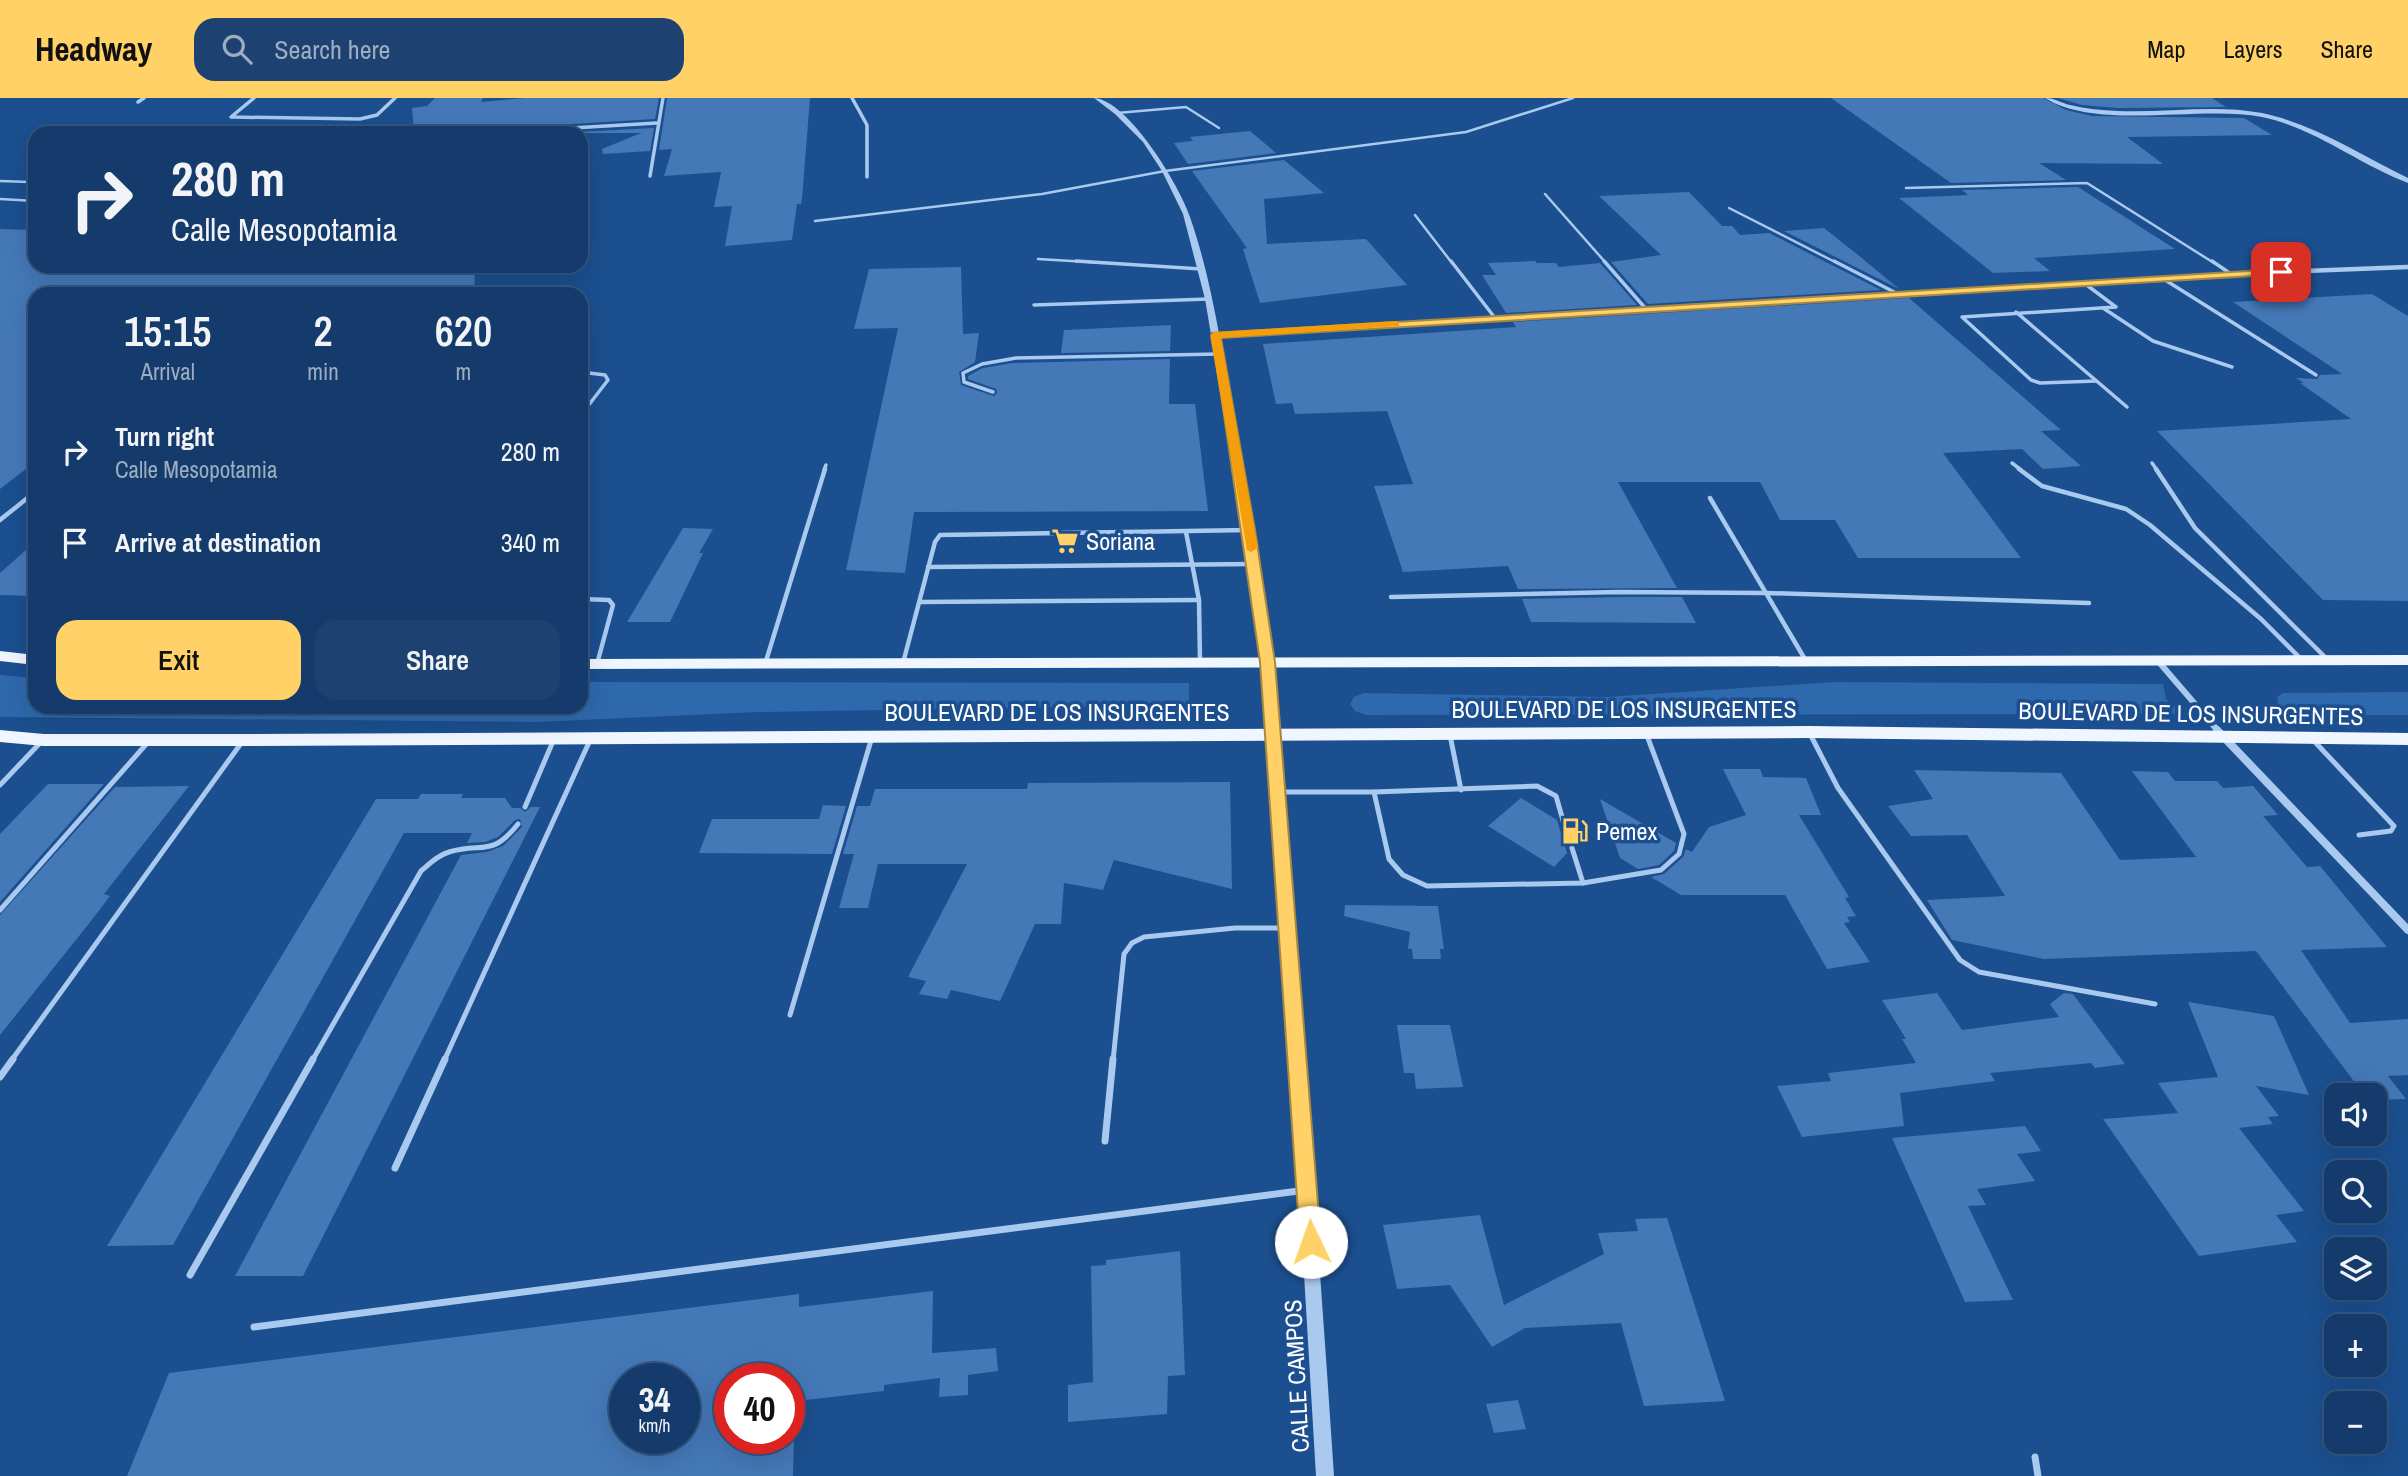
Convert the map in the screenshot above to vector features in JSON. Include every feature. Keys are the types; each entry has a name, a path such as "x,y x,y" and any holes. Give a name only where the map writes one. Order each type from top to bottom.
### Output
{"main road":[{"path":"0,656 28,659"},
{"name":"BOULEVARD DE LOS INSURGENTES","path":"589,664 766,661 2408,660"},
{"name":"BOULEVARD DE LOS INSURGENTES","path":"0,736 44,740 243,740 1809,732 2225,739 2408,739"}],"street":[{"path":"138,102 144,98"},
{"path":"254,98 231,114 233,118 360,119 377,114 395,98"},
{"path":"650,176 663,98"},
{"path":"852,98 867,125 867,177"},
{"name":"CALLE CAMPOS","path":"1097,98 1117,113 1145,141 1165,171 1186,214 1209,299 1249,530 1268,662 1325,1476"},
{"path":"2048,98 2057,104 2096,111 2237,112 2262,115 2288,122 2408,181"},
{"path":"588,127 657,123"},
{"path":"1215,335 2231,274 2408,267"},
{"path":"2158,661 2225,739 2408,930"}],"lane":[{"path":"815,221 1042,194 1165,171 1466,132 1573,98"},
{"path":"1117,113 1186,107 1219,128"},
{"path":"0,181 28,182"},
{"path":"1906,188 2087,183 2231,274"},
{"path":"1545,194 1646,309"},
{"path":"0,199 28,201"},
{"path":"1729,208 1898,294"},
{"path":"1415,215 1495,318"},
{"path":"1038,259 1201,269"},
{"path":"2162,278 2316,375"},
{"path":"2084,283 2116,307 1962,317 2031,380 2040,383 2096,381"},
{"path":"1034,305 1209,299"},
{"path":"2102,308 2153,341 2232,367"},
{"path":"2016,312 2127,407"},
{"path":"993,392 964,382 963,373 990,361 1016,358 1219,354"},
{"path":"588,373 605,374 608,380 588,406"},
{"path":"2012,463 2042,486 2126,509 2150,525 2261,619 2302,661"},
{"path":"2152,463 2195,528 2328,661"},
{"path":"766,661 826,465"},
{"path":"0,520 28,498"},
{"path":"1710,498 1806,661"},
{"path":"903,663 928,567 940,535 1249,530"},
{"path":"1186,532 1199,600 1200,662"},
{"path":"928,567 1254,564"},
{"path":"1391,597 1619,592 1766,593 2089,603"},
{"path":"588,599 609,600 612,605 589,664"},
{"path":"920,601 1199,600"},
{"path":"1809,732 1838,788 1960,960 1979,972 2155,1004"},
{"path":"1374,792 1389,859 1403,875 1427,886 1583,883 1661,870 1679,854 1684,834 1646,733"},
{"path":"1450,735 1461,790"},
{"path":"790,1016 872,737"},
{"path":"525,807 554,738"},
{"path":"395,1168 591,738"},
{"path":"0,910 151,739"},
{"path":"2311,739 2394,826 2391,831 2359,835"},
{"path":"0,785 44,740"},
{"path":"0,1077 243,740"},
{"path":"1277,792 1461,790 1537,786 1556,796 1564,824"},
{"path":"190,1275 421,871 449,852 496,847 506,841 518,824"},
{"path":"1572,848 1583,883"},
{"path":"1105,1141 1124,954 1132,943 1144,937 1235,928 1287,928"},
{"path":"254,1327 1307,1190"},
{"path":"2035,1457 2038,1476"}],"shaded area":[{"path":"0,675 28,677 28,714 588,714 588,682 1189,683 1189,705 758,712 537,722 0,717"},
{"path":"1835,682 2163,684 2166,699 2183,714 1366,715 1355,711 1350,704 1354,697 1364,693 1607,697"},
{"path":"2408,692 2408,715 2301,715 2287,711 2278,704 2277,697 2283,693"}],"building":[{"path":"435,98 483,98 481,102 525,98 659,98 655,119 536,126 414,126 412,108 427,106"},
{"path":"667,98 810,98 802,199 801,204 797,204 792,240 725,246 732,206 714,207 721,172 664,176 672,149 659,150"},
{"path":"1831,98 2043,98 2066,110 2092,116 2244,118 2272,135 2127,137 2163,164 2039,163 2066,180 1951,183"},
{"path":"2058,98 2212,98 2226,107 2118,108 2082,105"},
{"path":"654,128 650,151 603,154 602,149 641,133 588,132"},
{"path":"1250,131 1276,153 1188,164 1174,143 1193,141 1190,137"},
{"path":"1284,160 1324,193 1264,199 1267,244 1366,239 1407,285 1260,303 1243,249 1247,248 1192,171"},
{"path":"2078,187 2175,249 2034,258 2050,271 1993,273 1899,198 1968,195 1962,190"},
{"path":"1689,192 1722,226 1732,226 1740,235 1769,233 1881,290 1648,304 1611,262 1661,255 1599,196"},
{"path":"1824,228 1863,259 1899,289 1784,231"},
{"path":"0,229 28,230 28,273 475,273 474,287 28,287 28,467 0,489"},
{"path":"1488,263 1556,263 1559,267 1600,263 1637,305 1506,313 1482,275 1496,275"},
{"path":"961,267 963,334 979,333 975,362 959,372 961,385 994,396 996,389 968,379 968,376 983,368 1013,363 1170,359 1169,404 1195,404 1208,511 914,512 905,573 846,570 898,328 854,329 869,269"},
{"path":"2372,294 2408,316 2408,601 2323,600 2157,431 2351,419 2296,378 2317,379 2320,375 2342,374 2233,302"},
{"path":"1909,298 2061,430 2041,431 2081,466 2043,469 2022,449 1943,453 2021,558 1858,558 1835,520 1780,520 1760,482 1618,482 1677,588 1518,589 1508,566 1403,572 1374,486 1413,484 1387,411 1295,414 1292,403 1276,404 1263,344 1516,327 1513,322"},
{"path":"1171,325 1170,351 1061,353 1064,330"},
{"path":"683,528 713,529 699,553 703,553 670,622 627,622"},
{"path":"28,548 28,596 0,595 0,573"},
{"path":"1682,597 1696,623 1531,622 1522,599"},
{"path":"1723,769 1760,769 1763,777 1806,778 1821,815 1799,815 1849,897 1845,898 1856,916 1847,917 1850,922 1844,923 1870,962 1827,969 1785,895 1681,895 1651,877 1664,874 1683,857 1686,849 1692,852 1709,827 1746,815"},
{"path":"1914,770 2061,773 2120,860 2196,857 2132,771 2168,772 2175,781 2217,781 2223,788 2253,786 2278,815 2263,816 2307,867 2320,866 2387,947 2301,950 2350,1023 2408,1019 2408,1075 2388,1076 2406,1099 2387,1100 2387,1083 2355,1083 2256,951 2044,959 1952,940 1927,900 2005,896 1967,835 1911,836 1888,806 1933,799"},
{"path":"1230,782 1232,889 1114,860 1103,890 1064,883 1061,924 1035,924 1000,1001 951,990 947,999 919,994 926,981 908,977 967,864 878,864 868,908 839,908 854,854 843,854 857,806 870,806 875,789 1027,789 1028,783"},
{"path":"48,784 104,784 0,902 0,834"},
{"path":"189,786 104,894 110,896 0,1035 0,915 115,787"},
{"path":"421,794 505,798 512,808 520,808 525,812 531,807 540,807 303,1276 235,1276 461,855 487,852 503,846 522,827 520,819 515,820 498,837 485,842 467,843 472,833 404,833 173,1245 107,1246 376,799 418,799"},
{"path":"1521,798 1557,820 1567,853 1554,867 1488,826"},
{"path":"1600,799 1676,843 1674,851 1659,865 1638,869 1620,858"},
{"path":"823,805 846,806 832,854 699,853 712,819 819,819"},
{"path":"1345,905 1438,906 1444,949 1440,949 1441,959 1413,959 1412,949 1408,949 1410,932 1344,916"},
{"path":"1937,993 1962,1030 2059,1017 2050,1004 2064,993 2073,994 2125,1064 2095,1068 2091,1063 1990,1073 1995,1081 1900,1093 1904,1126 1802,1137 1777,1086 1831,1081 1828,1073 1916,1063 1902,1039 1906,1039 1882,1000"},
{"path":"2188,1002 2274,1016 2309,1095 2256,1086 2279,1116 2268,1117 2273,1124 2239,1128 2304,1211 2276,1215 2297,1242 2199,1256 2103,1119 2178,1113 2158,1083 2218,1077"},
{"path":"1397,1025 1450,1025 1463,1087 1416,1089 1414,1073 1404,1073"},
{"path":"2025,1126 2041,1151 2017,1154 2035,1181 1977,1189 1986,1205 1968,1206 2013,1300 1965,1302 1892,1138"},
{"path":"1480,1215 1504,1305 1604,1254 1598,1233 1638,1231 1635,1219 1667,1218 1725,1401 1644,1406 1621,1323 1525,1328 1492,1347 1450,1285 1397,1289 1383,1225"},
{"path":"1180,1251 1185,1375 1168,1376 1167,1414 1068,1422 1068,1385 1093,1382 1091,1266 1106,1265 1106,1260"},
{"path":"933,1291 932,1353 996,1348 998,1371 968,1375 968,1395 939,1397 940,1378 884,1385 884,1391 805,1400 805,1363 714,1363 714,1454 794,1454 793,1476 127,1476 169,1373 799,1294 799,1307"},
{"path":"1518,1400 1526,1429 1494,1433 1486,1404"}],"slow traffic":[{"path":"1251,548 1215,335 1395,324"}],"place":[{"name":"Soriana","path":"1065,541"},
{"name":"Pemex","path":"1575,831"}],"route":[{"path":"1311,1242 1268,662 1249,530 1215,335 2281,272"}]}
